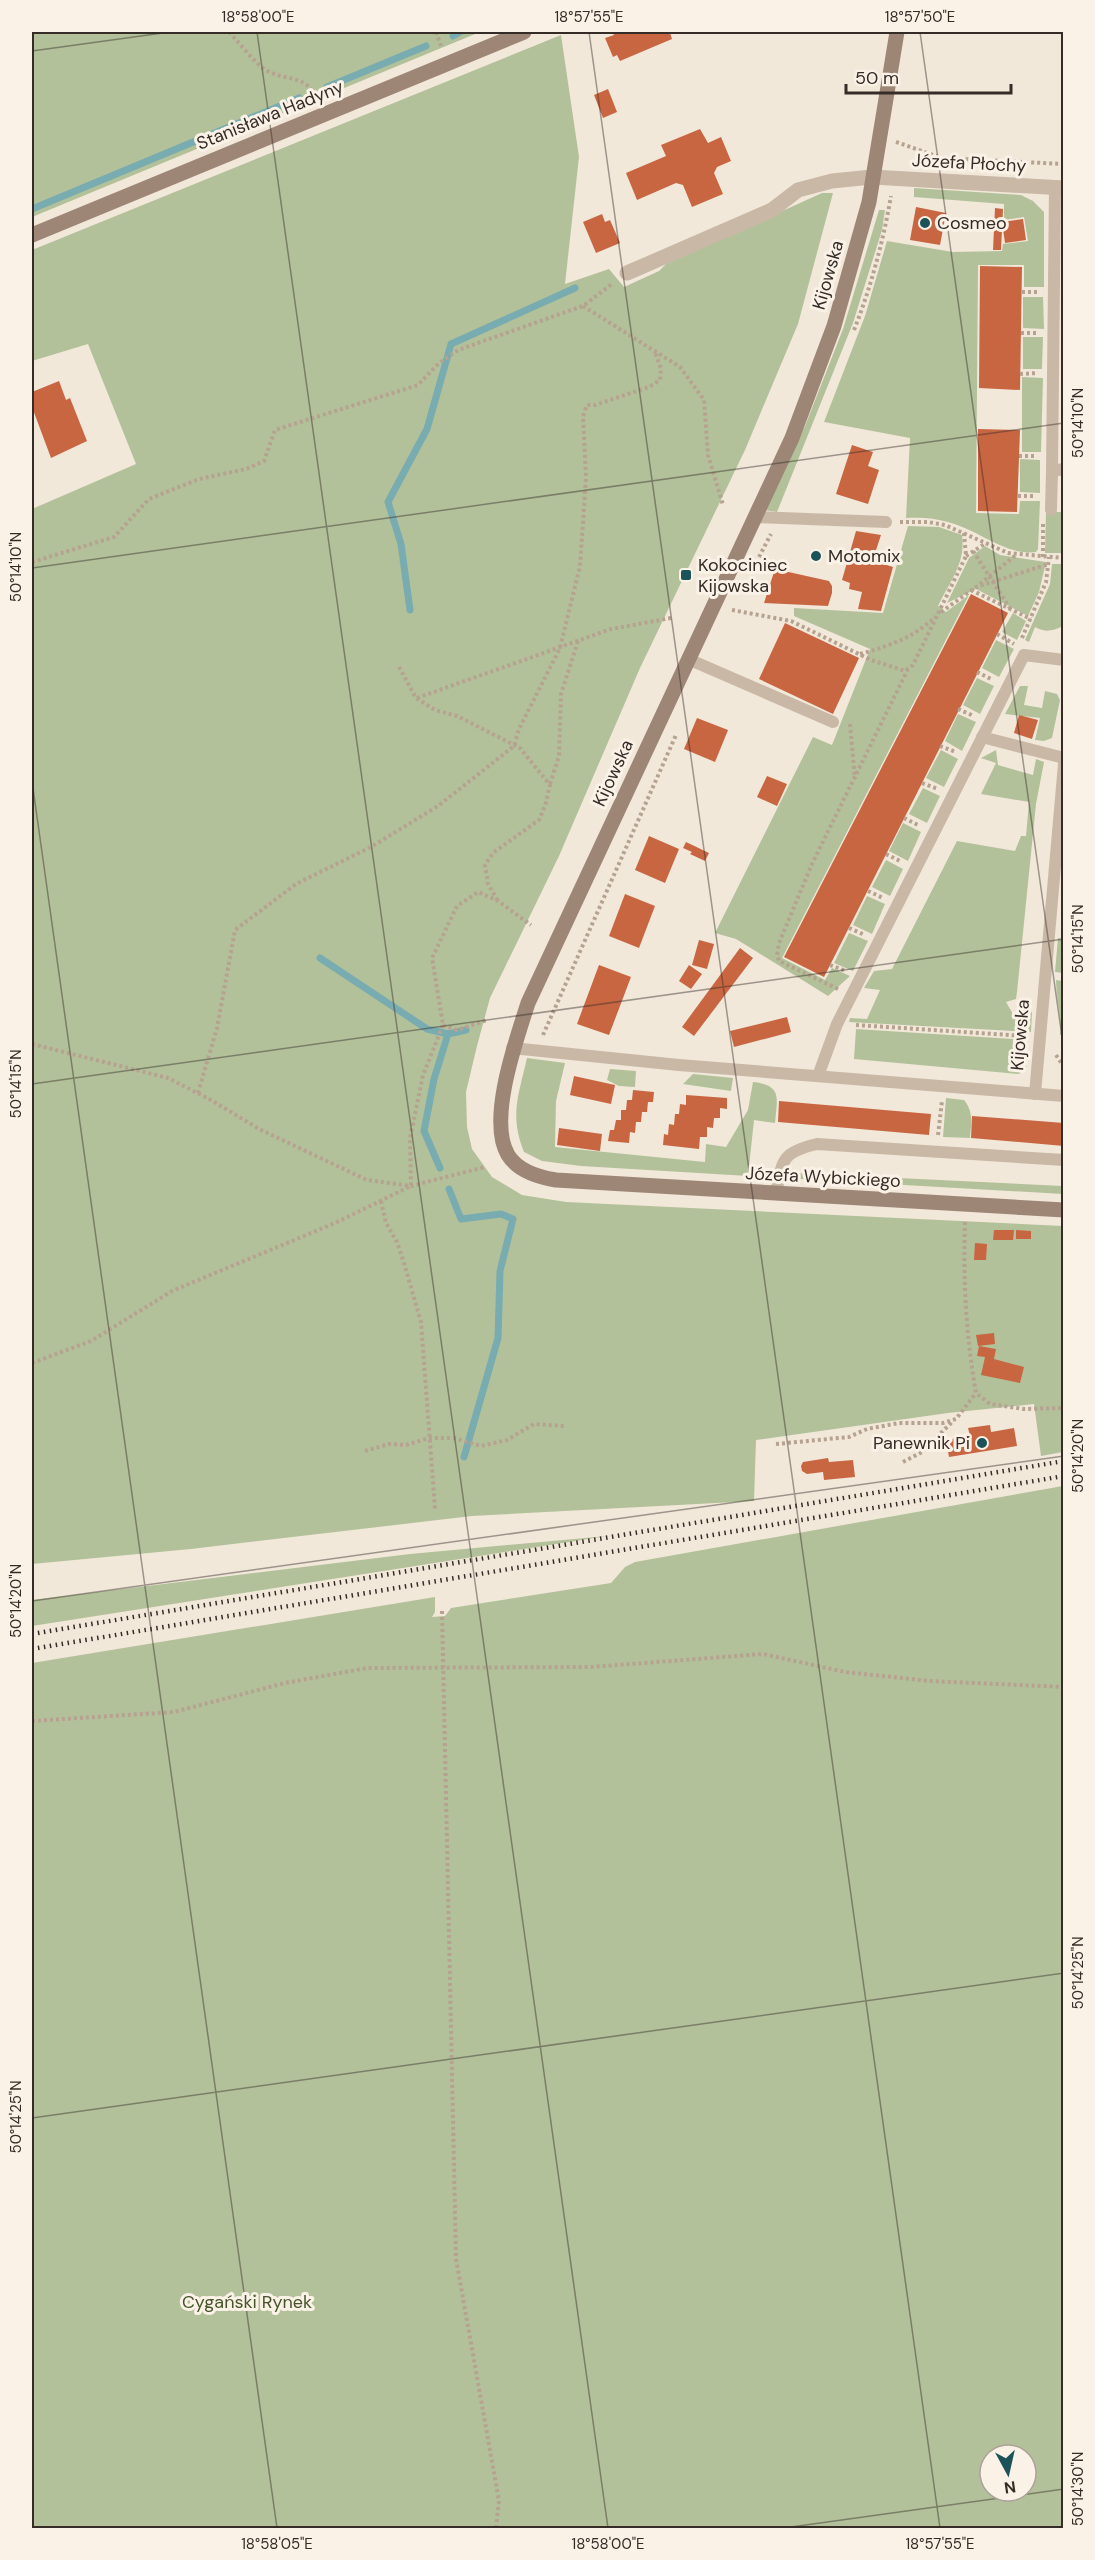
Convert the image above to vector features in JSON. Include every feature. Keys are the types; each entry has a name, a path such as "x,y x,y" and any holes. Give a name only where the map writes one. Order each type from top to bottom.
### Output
{"street":[{"name":"Stanisława Hadyny","path":"32,235 524,32"},
{"name":"Kijowska","path":"580,1182 539,1177 524,1169 508,1154 503,1140 502,1117 512,1048 528,1003 792,438 834,326 868,202 897,32"},
{"name":"Józefa Płochy","path":"627,273 772,210 798,190 832,180 872,177 1059,187"},
{"name":"Józefa Wybickiego","path":"580,1182 1064,1210"}],"lane":[{"path":"1051,510 1058,470 1059,187"},
{"path":"754,517 886,522"},
{"path":"818,1076 837,1024 1024,655 1064,660"},
{"path":"688,659 833,722"},
{"path":"982,737 1064,758"},
{"name":"Kijowska","path":"1035,1094 1064,764"},
{"name":"Kijowska","path":"512,1048 1064,1096"},
{"path":"776,1194 782,1162 788,1154 800,1148 833,1143 1064,1160"}],"path":[{"path":"229,32 266,70 298,79 314,92 318,101"},
{"path":"436,32 443,50"},
{"path":"32,562 114,537 149,499 199,479 246,469 264,461 275,430 418,385 440,363 458,350 584,306 627,273"},
{"path":"1022,292 1046,292"},
{"path":"584,306 680,368 704,400 708,455 723,505"},
{"path":"1021,333 1045,333"},
{"path":"198,1093 217,1028 235,930 296,884 371,847 438,806 514,746 519,729 560,648 580,566 586,477 583,416 587,405 595,405 649,387 660,380 661,369 655,352"},
{"path":"1020,374 1045,373"},
{"path":"1019,456 1044,456"},
{"path":"1018,496 1043,496"},
{"path":"886,522 928,522 945,525 1017,555 1064,558"},
{"path":"964,532 966,556"},
{"path":"732,610 791,621 902,671 913,665 966,556 986,543"},
{"path":"973,550 1011,610"},
{"path":"860,654 908,638 922,630 939,614 1017,555"},
{"path":"976,586 1049,564"},
{"path":"971,590 1031,620"},
{"path":"416,698 611,629 671,618"},
{"path":"997,633 1018,646"},
{"path":"498,901 488,884 485,865 493,853 539,820 545,806 559,756 561,694 579,641"},
{"path":"399,667 416,698 435,710 457,716 520,748 550,785"},
{"path":"840,990 780,961 777,955 779,943 812,864 908,669"},
{"path":"977,672 1000,684"},
{"path":"958,709 981,720"},
{"path":"848,719 854,753 855,780"},
{"path":"940,746 964,755"},
{"path":"922,783 945,792"},
{"path":"904,818 927,829"},
{"path":"886,854 909,865"},
{"path":"868,891 891,901"},
{"path":"411,1186 410,1138 423,1075 443,1025 432,958 457,906 478,892 498,901 531,925"},
{"path":"849,928 872,938"},
{"path":"830,965 854,974"},
{"path":"443,1025 457,1030 487,1020"},
{"path":"837,1024 1040,1037"},
{"path":"32,1044 168,1078 259,1129 367,1180 411,1186"},
{"path":"937,1151 943,1086"},
{"path":"32,1363 91,1341 172,1291 335,1223 411,1186 485,1167"},
{"path":"381,1201 386,1223 405,1263 421,1322 435,1509"},
{"path":"966,1205 963,1271 969,1354 976,1393 990,1404 1024,1409 1064,1408"},
{"path":"903,1462 922,1452 956,1419 976,1393"},
{"path":"776,1444 849,1437 867,1429 899,1423 943,1423 956,1419"},
{"path":"365,1451 389,1444 406,1445 429,1438 454,1438 481,1446 507,1440 534,1424 564,1426"},
{"path":"442,1611 456,2259 499,2501 496,2529"},
{"path":"32,1721 174,1712 285,1683 367,1668 591,1667 763,1654 845,1672 930,1682 1064,1687"}],"green space":[{"path":"32,32 480,32 32,217"},
{"path":"561,35 579,157 565,284 609,269 624,287 659,271 666,264 822,193 833,193 798,324 745,450 640,668 559,856 490,998 466,1092 467,1127 472,1149 492,1177 522,1195 566,1202 1063,1226 1063,1452 1041,1456 1034,1404 948,1413 756,1440 754,1501 472,1516 191,1549 32,1564 32,509 136,464 88,344 32,361 32,250"},
{"path":"914,188 1021,195 1033,201 1044,212 1044,287 1024,287 1024,265 978,265 976,513 1019,514 1020,501 1040,501 1036,552 1013,550 959,525 927,518 906,518 910,438 824,422 865,316 887,241 953,252 1002,251 1003,244 1028,241 1024,217 1004,220 1004,204 914,197"},
{"path":"879,210 885,210 882,230 853,323 777,512 764,510 805,426 843,329"},
{"path":"1023,297 1043,297 1044,329 1023,328"},
{"path":"1023,337 1043,337 1042,369 1023,369"},
{"path":"1022,377 1043,378 1041,452 1022,452"},
{"path":"1020,459 1040,460 1040,493 1020,492"},
{"path":"1046,512 1063,512 1063,553 1045,553"},
{"path":"908,526 939,527 962,535 963,545 959,563 938,606 946,612 969,595 782,958 825,980 832,968 850,976 828,996 736,939 715,933 813,737 832,745 870,649 794,616 794,608 883,613"},
{"path":"985,546 1000,555 1046,562 1039,592 1028,616 976,589 947,603 969,558"},
{"path":"1052,564 1063,564 1063,626 1049,631 1035,627 1029,642 1025,640 1050,584"},
{"path":"1013,613 1026,621 1017,640 1002,632"},
{"path":"996,640 1014,649 999,677 982,668"},
{"path":"977,678 994,686 980,714 963,705"},
{"path":"1020,686 1028,686 1024,705 1042,708 1045,691 1057,694 1060,700 1052,738 1044,741 1035,740 1040,718 1005,714"},
{"path":"958,714 976,722 962,751 945,741"},
{"path":"941,750 958,759 944,787 926,778"},
{"path":"996,750 998,765 1033,775 1036,759 1044,762 1036,804 1016,999 1006,1002 1013,1014 1028,1005 1032,1013 1031,1032 849,1022 850,1018 867,1019 880,990 864,988 874,971 892,969 957,841 1015,851 1021,836 1026,836 1029,802 981,794 996,763 981,758"},
{"path":"923,788 940,796 927,823 909,814"},
{"path":"903,823 921,832 908,861 889,851"},
{"path":"886,860 903,869 890,896 872,887"},
{"path":"867,896 885,904 872,934 853,925"},
{"path":"849,933 868,941 853,971 834,963"},
{"path":"1058,938 1063,939 1063,973 1055,972"},
{"path":"1056,980 1063,981 1063,1035 1060,1035"},
{"path":"856,1029 1013,1039 1012,1065 1027,1066 1019,1074 854,1059"},
{"path":"527,1058 565,1063 556,1101 555,1147 705,1162 706,1144 726,1147 748,1110 753,1082 769,1086 774,1090 777,1100 775,1123 754,1120 748,1176 581,1166 542,1161 524,1152 517,1127 517,1105"},
{"path":"610,1069 636,1071 635,1087 619,1086 607,1080"},
{"path":"693,1074 733,1078 731,1091 683,1084"},
{"path":"946,1098 964,1100 967,1105 971,1118 970,1138 943,1137"},
{"path":"794,1173 1063,1186 1063,1194 799,1179 793,1177"},
{"name":"Cygański Rynek","path":"1063,1486 1063,2528 32,2528 32,1663 435,1597 435,1612 432,1617 445,1616 451,1608 611,1583 625,1567 635,1562"},
{"path":"607,1536 32,1626 32,1600 410,1554"}],"building":[{"path":"612,32 674,32 670,33 672,39 620,61 617,55 613,57 605,38 614,35"},
{"path":"608,89 617,112 603,118 594,95"},
{"path":"700,129 708,143 721,137 731,161 717,167 714,173 723,194 692,207 683,185 676,183 637,200 626,173 666,156 661,145"},
{"path":"916,207 946,213 940,245 910,240"},
{"path":"995,208 1003,209 1001,250 993,250"},
{"path":"602,214 605,222 610,220 620,243 596,253 583,222"},
{"path":"1023,219 1026,240 1005,243 1002,222"},
{"path":"980,266 1022,267 1020,390 979,388"},
{"path":"59,381 66,400 70,398 87,441 51,458 32,407 32,392"},
{"path":"978,429 1020,430 1017,512 978,511"},
{"path":"852,445 873,452 868,466 879,470 868,504 836,494"},
{"path":"856,531 881,535 875,553 870,551 868,559 893,567 881,611 858,609 862,592 849,589 850,583 842,580"},
{"path":"775,569 829,581 832,593 828,606 764,603"},
{"path":"971,594 1008,613 824,977 784,957"},
{"path":"785,623 859,658 833,714 759,679"},
{"path":"1019,715 1038,720 1032,739 1014,733"},
{"path":"697,718 728,730 715,762 684,749"},
{"path":"767,776 787,784 777,806 757,797"},
{"path":"649,836 679,849 665,883 635,870"},
{"path":"686,842 709,853 705,861 683,848"},
{"path":"625,894 655,906 639,948 609,936"},
{"path":"699,940 714,944 707,969 692,965"},
{"path":"740,948 753,958 694,1036 682,1027"},
{"path":"599,965 631,977 609,1035 577,1024"},
{"path":"689,965 702,974 691,989 679,981"},
{"path":"787,1017 791,1032 734,1047 730,1031"},
{"path":"574,1076 615,1085 611,1104 570,1095"},
{"path":"633,1090 654,1092 653,1102 648,1102 647,1112 642,1112 641,1122 636,1122 635,1133 630,1132 629,1143 608,1141 610,1130 614,1130 616,1120 621,1120 621,1110 626,1110 627,1100 632,1100"},
{"path":"686,1095 727,1098 727,1109 720,1108 720,1118 714,1118 713,1128 707,1127 707,1137 700,1137 699,1149 663,1145 664,1134 668,1135 669,1124 674,1125 675,1114 679,1114 680,1104 686,1105"},
{"path":"779,1101 931,1114 929,1135 778,1122"},
{"path":"972,1116 1064,1123 1064,1146 971,1138"},
{"path":"559,1128 602,1134 600,1151 557,1145"},
{"path":"994,1230 1014,1230 1013,1240 993,1240"},
{"path":"1016,1230 1031,1231 1031,1239 1016,1239"},
{"path":"975,1243 987,1244 986,1260 974,1260"},
{"path":"994,1333 995,1344 978,1346 976,1335"},
{"path":"979,1346 996,1349 994,1359 1024,1367 1020,1383 981,1375 985,1357 977,1356"},
{"name":"Panewnik Pi","path":"990,1425 991,1432 1014,1428 1017,1446 949,1457 946,1440 970,1436 968,1428"},
{"path":"828,1458 829,1462 853,1460 855,1477 824,1480 823,1472 807,1474 802,1471 803,1462"}],"waterway":[{"path":"453,36 460,32"},
{"path":"327,87 426,46"},
{"path":"32,209 299,98"},
{"path":"410,610 401,544 388,502 427,429 451,344 575,288"},
{"path":"320,958 427,1029 448,1034"},
{"path":"440,1168 424,1131 434,1079 448,1034 466,1030"},
{"path":"449,1189 461,1219 501,1214 513,1219 500,1271 498,1338 464,1457"}],"railway":[{"path":"32,1634 1064,1461"},
{"path":"32,1649 1064,1476"}],"place":[{"name":"Cosmeo","path":"925,223"},
{"name":"Motomix","path":"816,556"},
{"name":"Kokociniec Kijowska","path":"686,575"},
{"name":"Panewnik Pi","path":"982,1443"}]}
